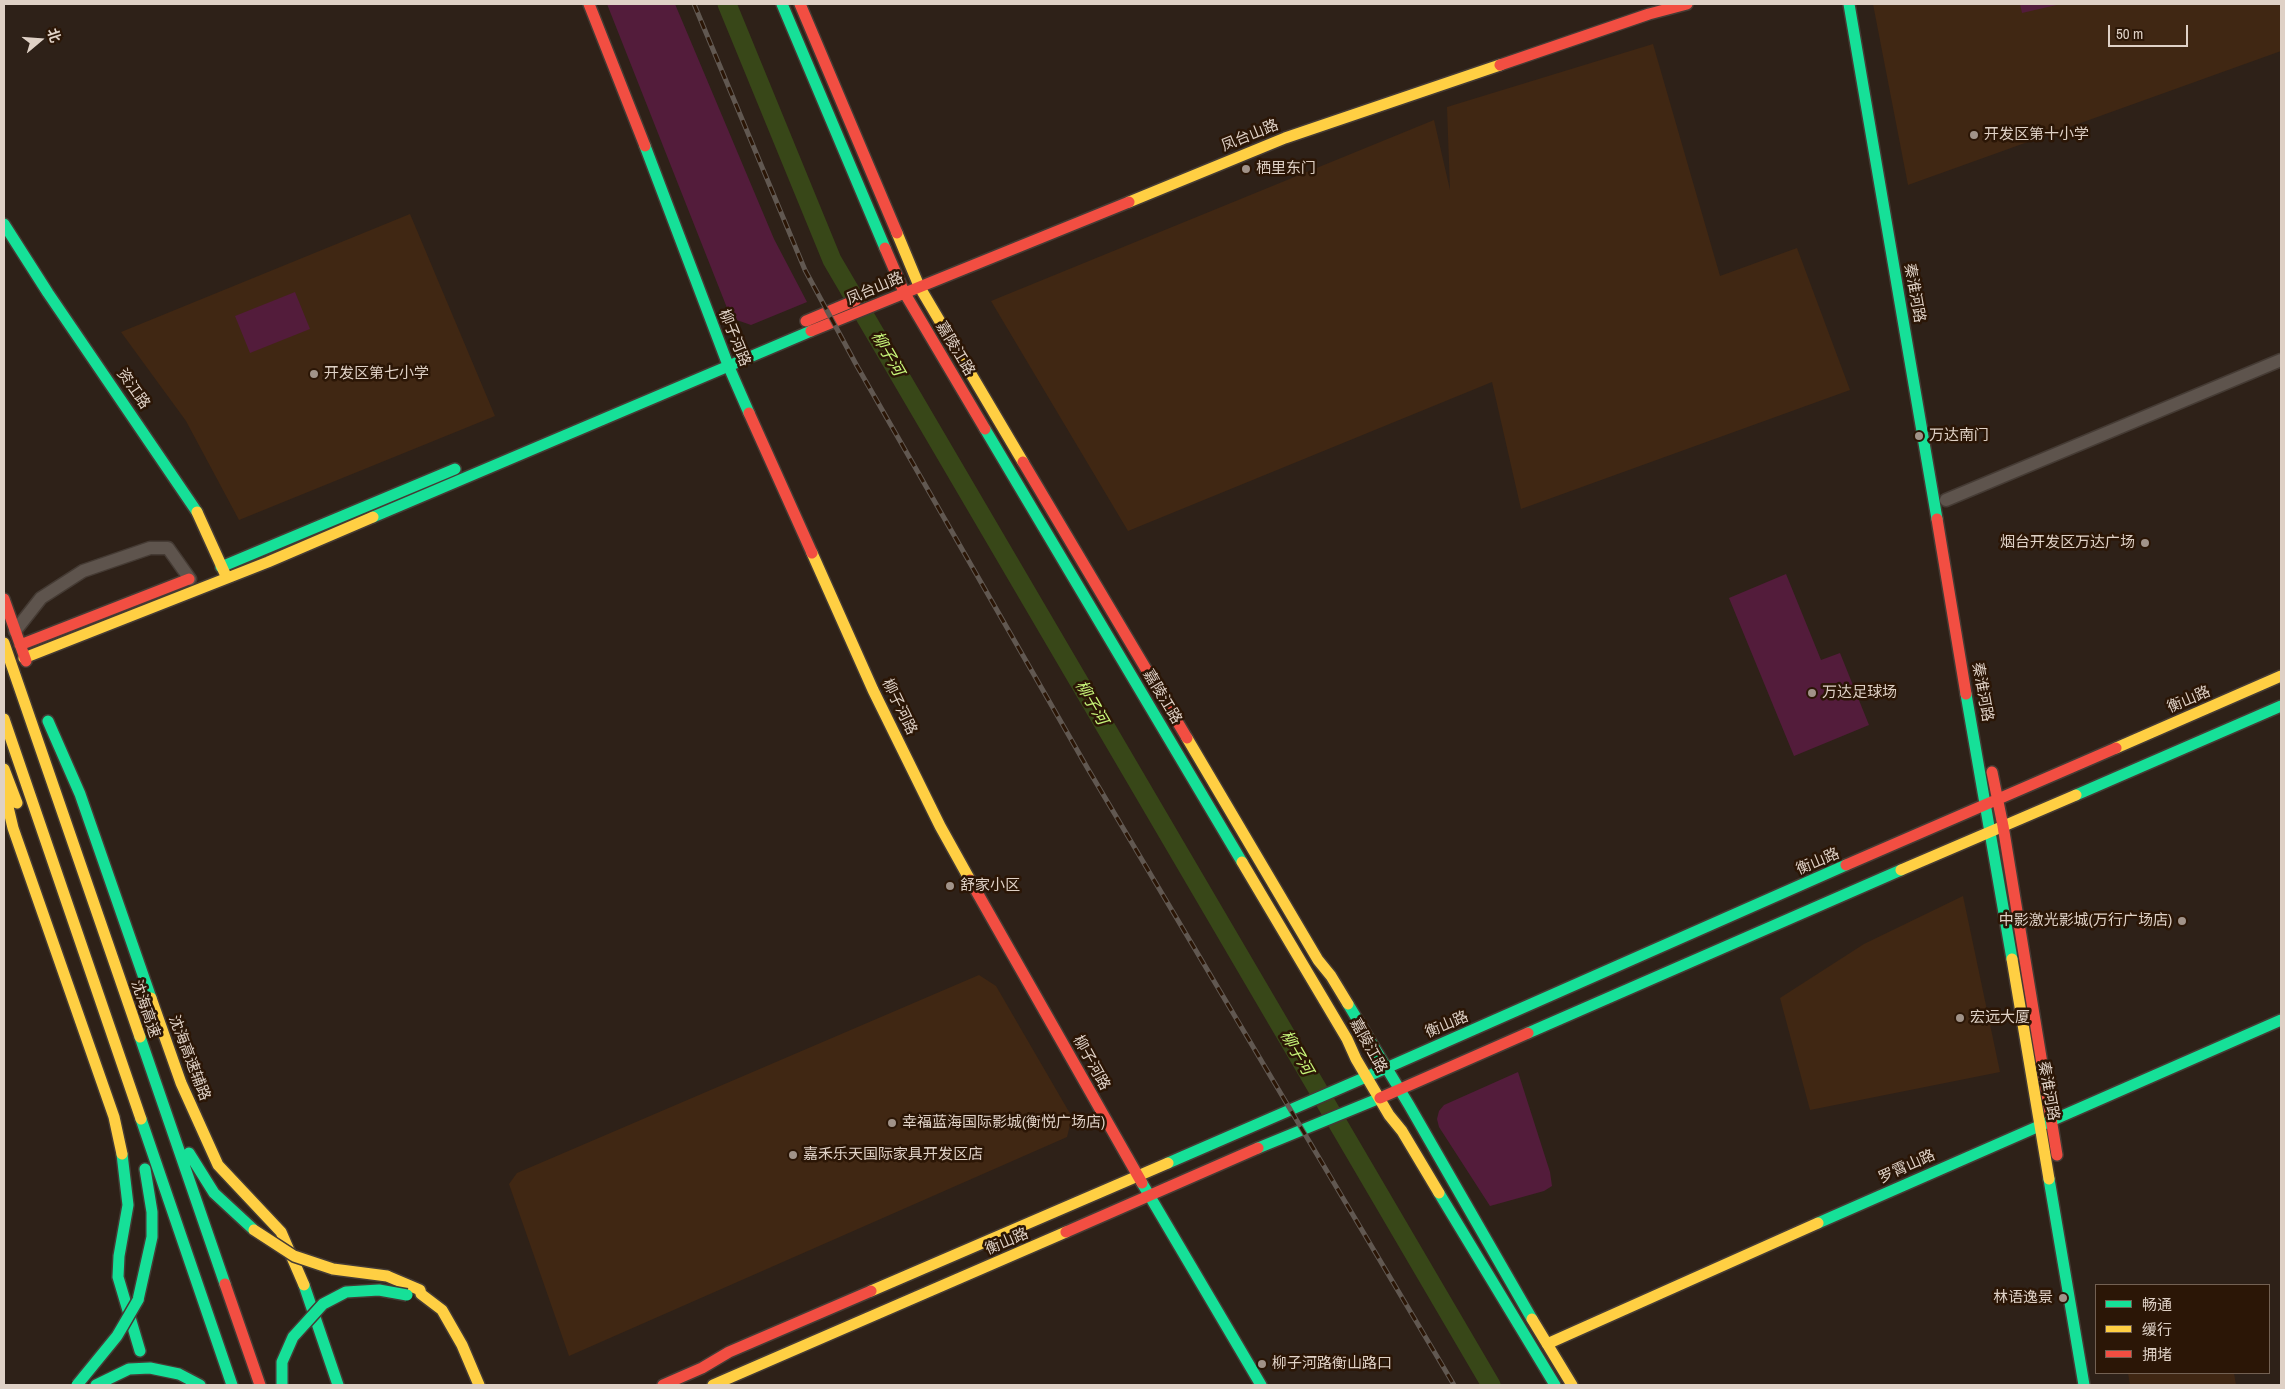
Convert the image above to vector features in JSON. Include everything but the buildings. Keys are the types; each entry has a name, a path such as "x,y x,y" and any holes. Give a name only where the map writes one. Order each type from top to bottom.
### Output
{"main road":[{"name":"柳子河路","path":"589,4 728,356 874,690 940,826 1138,1177 1151,1196 1261,1385"},
{"name":"嘉陵江路","path":"782,4 898,286 1347,1039 1366,1077 1556,1385"},
{"name":"嘉陵江路","path":"800,4 919,278 1313,951 1331,976 1572,1385"},
{"name":"凤台山路","path":"1015,235 1282,130 1651,4"},
{"name":"凤台山路","path":"728,356 834,322 889,299 898,286 1285,138 1649,14 1688,4"},
{"name":"秦淮河路","path":"1849,4 1986,806 2038,1126 2046,1156 2084,1385"},
{"name":"秦淮河路","path":"1860,4 1928,393"},
{"name":"资江路","path":"4,224 48,293 195,508 220,572"},
{"name":"凤台山路","path":"728,356 869,295"},
{"path":"220,572 728,356"},
{"path":"24,658 468,463"},
{"path":"20,645 194,578"},
{"path":"4,598 31,676"},
{"name":"沈海高速","path":"4,643 260,1385"},
{"name":"衡山路","path":"663,1385 702,1368 729,1352 1138,1177 1165,1163 1349,1085 1385,1067 2281,676"},
{"path":"1380,1098 1638,983 2281,706"},
{"name":"沈海高速辅路","path":"120,983 85,842 46,717 80,794 184,1092 218,1165 281,1232 300,1274 338,1385"},
{"path":"4,719 121,1066 232,1385"},
{"name":"秦淮河路","path":"1989,759 1998,800 2095,1385"},
{"path":"4,769 22,817"},
{"path":"4,790 13,828 110,1108 121,1147 128,1205 119,1256 118,1277 140,1351"},
{"path":"34,844 96,991"},
{"name":"罗霄山路","path":"1547,1344 2281,1020"},
{"path":"147,1059 169,1114 194,1161 214,1193 254,1230 294,1256 333,1269 387,1276 420,1290 421,1294 442,1310 462,1344 479,1385"},
{"path":"77,1385 113,1341 138,1300 148,1262 152,1237 152,1212 140,1144 121,1066"},
{"name":"衡山路","path":"713,1385 1312,1125 1380,1098"},
{"path":"282,1385 282,1362 292,1338 323,1304 346,1292 379,1290 407,1295 430,1314 446,1334 460,1369"},
{"path":"96,1385 129,1369 150,1368 179,1374 200,1385"}],"street":[{"path":"1946,500 2281,360"},
{"path":"15,631 41,598 83,570 150,548 168,548 194,578"}],"shaded area":[{"path":"607,4 675,4 774,239 807,302 751,325 731,318"},
{"name":"开发区第十小学","path":"1873,4 2281,4 2281,51 1908,185"},
{"path":"2020,4 2061,4 2022,13"},
{"path":"1653,44 1720,276 1797,248 1850,390 1521,509 1492,382 1128,531 991,301 1434,120 1450,190 1447,107"},
{"name":"开发区第七小学","path":"410,214 495,416 239,520 186,421 121,332"},
{"path":"295,292 310,329 250,353 235,316"},
{"name":"万达足球场","path":"1786,574 1821,660 1840,653 1869,725 1794,756 1729,598"},
{"path":"1963,896 2000,1072 1810,1110 1780,998 1864,944"},
{"name":"嘉禾乐天国际家具开发区店","path":"979,975 996,986 1072,1117 1067,1137 569,1356 509,1184 517,1173"},
{"path":"1518,1072 1550,1172 1552,1186 1544,1191 1490,1206 1439,1127 1437,1119 1439,1111 1444,1105"},
{"path":"2128,1374 2234,1374 2236,1385 2130,1385"}],"waterway":[{"name":"柳子河","path":"727,4 832,260 1491,1385"}],"railway":[{"path":"694,4 805,270 857,366 1088,769 1454,1385"}],"traffic: fast":[{"path":"782,4 885,248"},
{"path":"1849,4 1937,519"},
{"path":"645,146 728,365 749,413"},
{"path":"4,224 48,293 197,512"},
{"path":"373,517 811,331"},
{"path":"985,429 1242,862"},
{"path":"221,567 455,469"},
{"path":"1966,694 2012,959"},
{"path":"2076,795 2281,706"},
{"path":"48,721 80,794 151,998"},
{"path":"1366,1077 1846,865"},
{"path":"1528,1033 1901,870"},
{"path":"1348,1004 1409,1105 1532,1319"},
{"path":"1818,1223 2281,1020"},
{"path":"140,1037 225,1284"},
{"path":"1168,1163 1366,1077"},
{"path":"1258,1148 1380,1098"},
{"path":"141,1119 232,1385"},
{"path":"189,1153 214,1193 254,1230"},
{"path":"122,1154 128,1205 119,1256 118,1277 140,1351"},
{"path":"138,1300 152,1237 152,1212 145,1169"},
{"path":"2049,1179 2084,1385"},
{"path":"1142,1183 1261,1385"},
{"path":"1439,1193 1555,1385"},
{"path":"304,1285 338,1385"},
{"path":"282,1385 282,1362 293,1337 323,1304 346,1292 379,1290 407,1295"},
{"path":"77,1385 117,1336 138,1300"},
{"path":"96,1385 129,1369 150,1368 179,1374 200,1385"}],"traffic: slow":[{"path":"1129,202 1285,138 1500,65"},
{"path":"897,233 919,286 1023,462"},
{"path":"197,512 226,576"},
{"path":"24,658 268,562 373,517"},
{"path":"812,553 873,690 940,826 970,880"},
{"path":"4,643 140,1037"},
{"path":"2116,748 2281,676"},
{"path":"4,719 141,1119"},
{"path":"1187,738 1318,960 1331,976 1348,1004"},
{"path":"4,769 17,803"},
{"path":"4,790 13,828 114,1117 122,1154"},
{"path":"1901,870 2076,795"},
{"path":"1242,862 1347,1039 1356,1059 1389,1115 1402,1131 1439,1193"},
{"path":"2012,959 2049,1179"},
{"path":"151,998 181,1083 218,1165 281,1232 304,1285"},
{"path":"871,1291 1168,1163"},
{"path":"1547,1344 1818,1223"},
{"path":"254,1230 294,1256 333,1269 387,1276"},
{"path":"713,1385 1066,1232"},
{"path":"387,1276 420,1290 421,1294 442,1310 462,1345 479,1385"},
{"path":"1532,1319 1572,1385"}],"traffic: jam":[{"path":"589,4 645,146"},
{"path":"800,4 897,233"},
{"path":"1500,65 1649,14 1687,4"},
{"path":"811,331 1129,202"},
{"path":"885,248 904,292 985,429"},
{"path":"806,321 856,300"},
{"path":"749,413 812,553"},
{"path":"1023,462 1187,738"},
{"path":"1937,519 1966,694"},
{"path":"20,645 189,579"},
{"path":"4,599 26,661"},
{"path":"1846,865 2116,748"},
{"path":"1992,772 2003,826 2057,1155"},
{"path":"970,880 1142,1183"},
{"path":"1380,1098 1528,1033"},
{"path":"1066,1232 1258,1148"},
{"path":"225,1284 260,1385"},
{"path":"663,1385 702,1368 729,1352 871,1291"}],"place":[{"name":"开发区第十小学","path":"1974,135"},
{"name":"栖里东门","path":"1246,169"},
{"name":"开发区第七小学","path":"314,374"},
{"name":"万达南门","path":"1919,436"},
{"name":"烟台开发区万达广场","path":"2145,543"},
{"name":"万达足球场","path":"1812,693"},
{"name":"舒家小区","path":"950,886"},
{"name":"中影激光影城(万行广场店)","path":"2182,921"},
{"name":"宏远大厦","path":"1960,1018"},
{"name":"幸福蓝海国际影城(衡悦广场店)","path":"892,1123"},
{"name":"嘉禾乐天国际家具开发区店","path":"793,1155"},
{"name":"林语逸景","path":"2063,1298"},
{"name":"柳子河路衡山路口","path":"1262,1364"}]}
